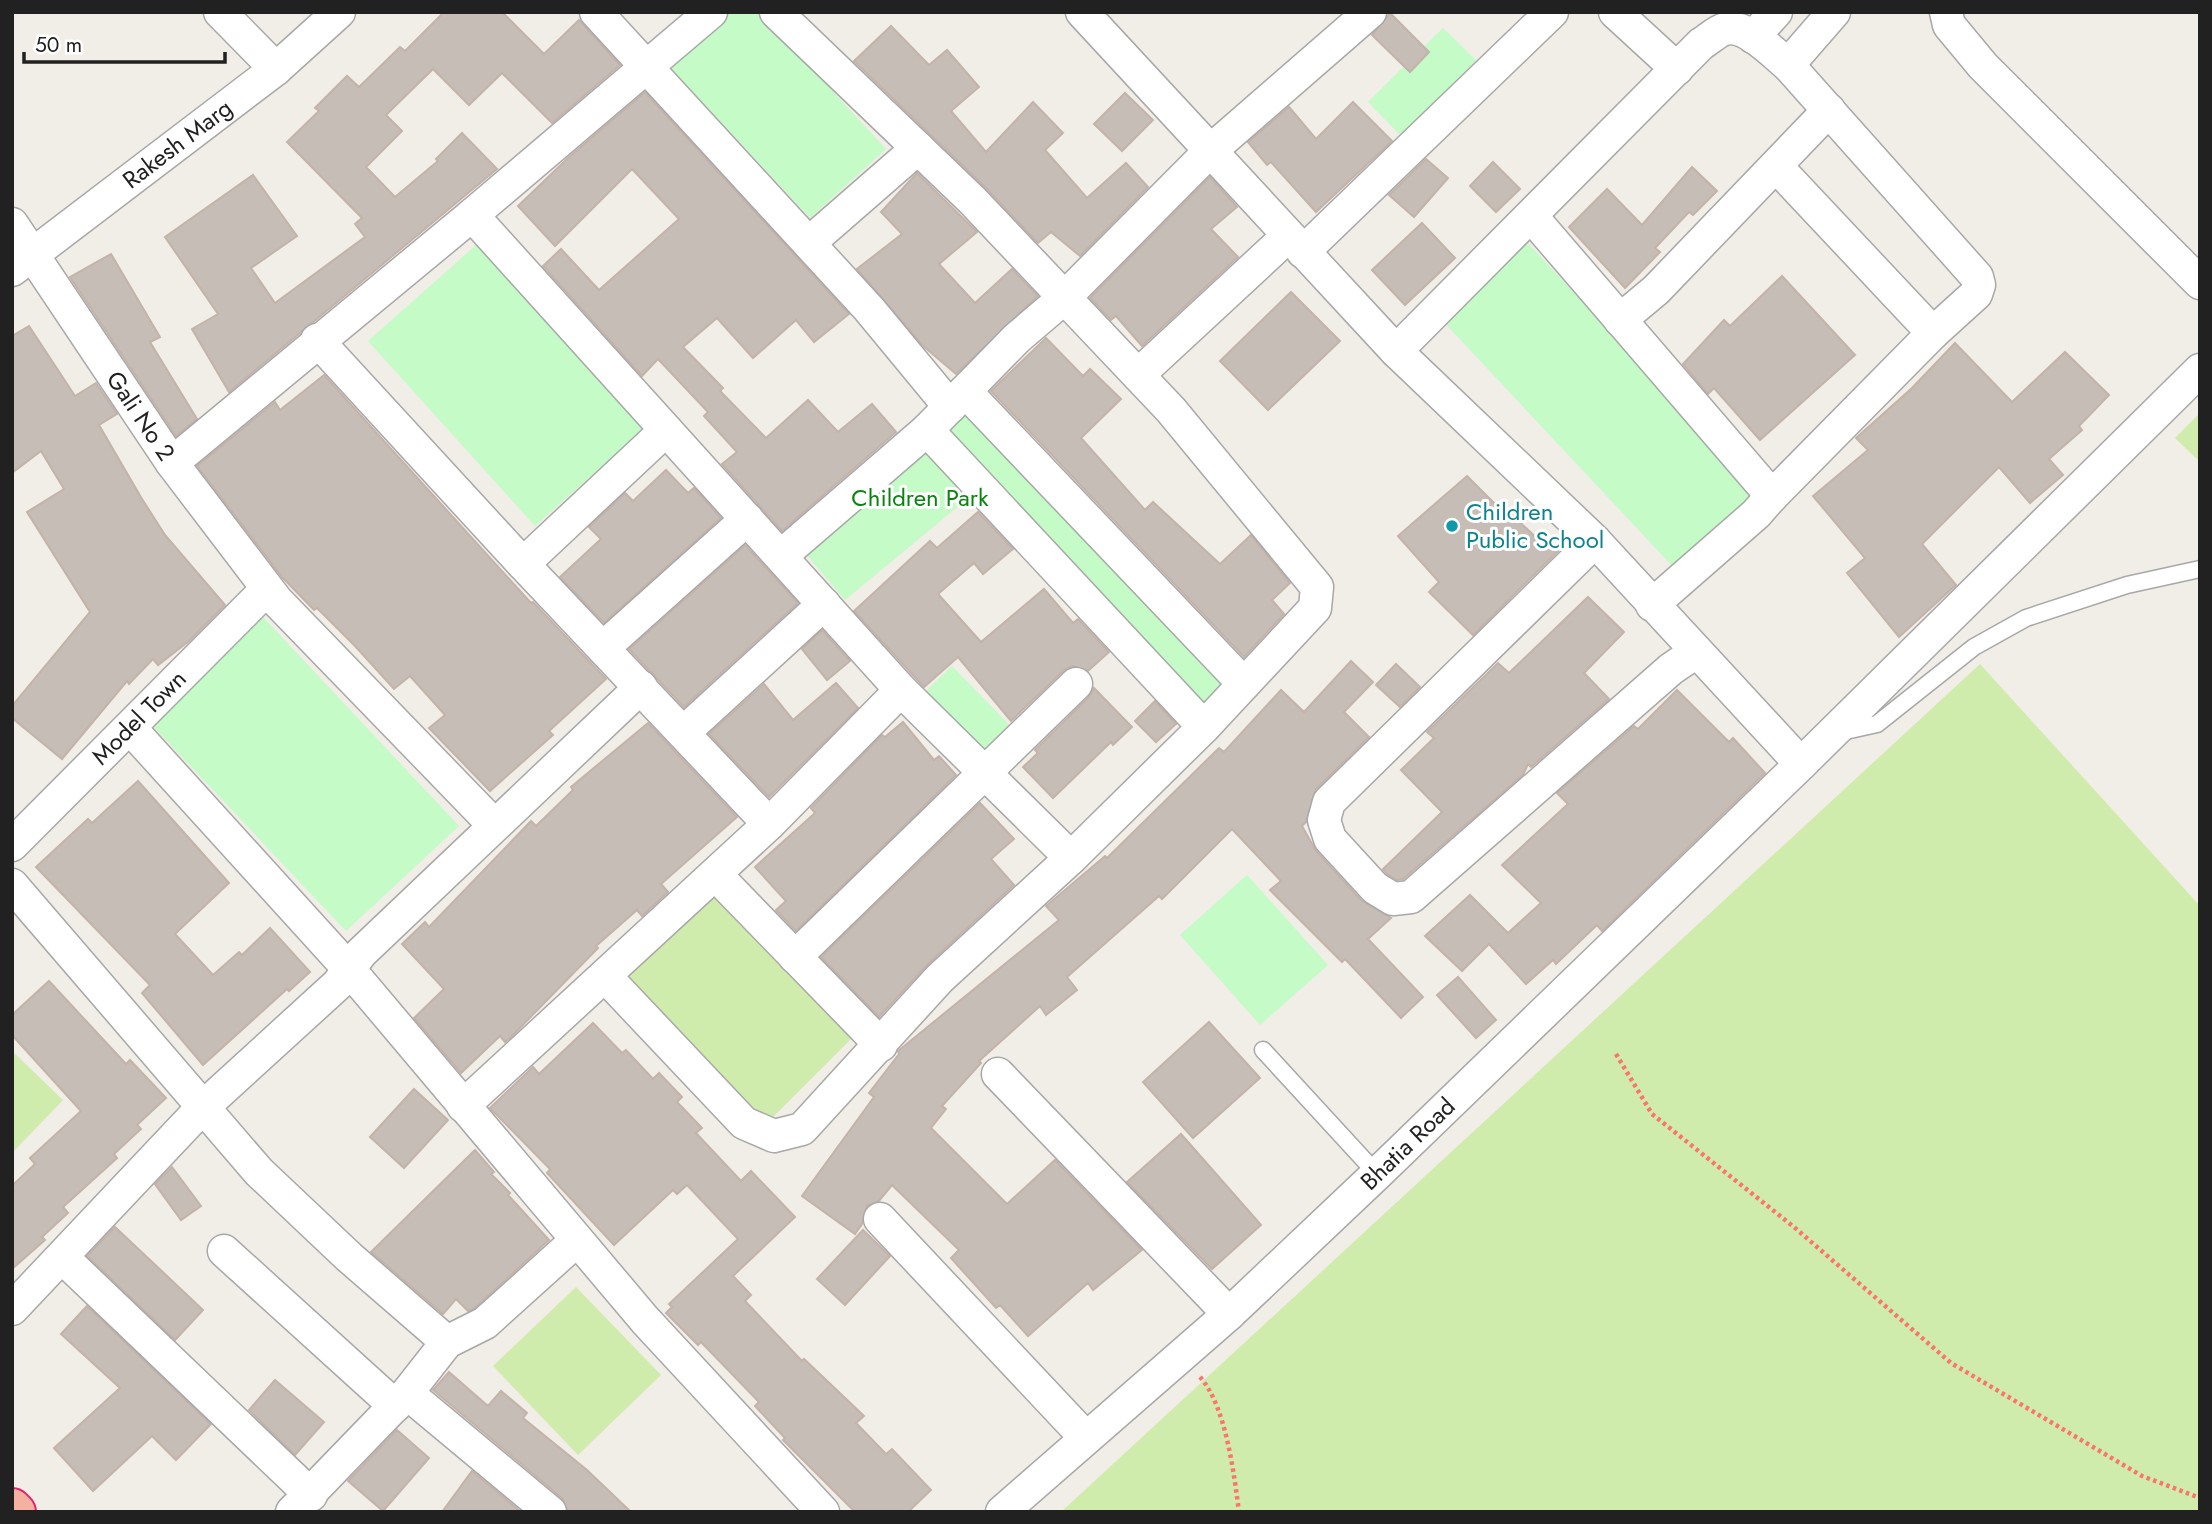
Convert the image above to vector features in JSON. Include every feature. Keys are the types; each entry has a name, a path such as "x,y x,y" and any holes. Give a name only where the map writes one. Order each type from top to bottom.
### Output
{"street":[{"path":"220,12 276,69"},
{"name":"Rakesh Marg","path":"22,262 276,69 339,12"},
{"path":"596,12 809,243 958,399 1244,684"},
{"path":"172,463 317,340 472,215 711,12"},
{"path":"605,976 744,1123 774,1136 802,1129 940,978 1071,858 1204,727 1315,608 1317,587 1171,410 972,200 776,12"},
{"path":"1082,12 1396,351 1595,541 1801,764"},
{"path":"782,556 928,430 1017,338 1064,298 1209,152 1370,12"},
{"path":"1138,375 1296,244 1552,12"},
{"path":"1615,12 1677,69"},
{"path":"1753,37 1776,12"},
{"path":"1788,65 1834,12"},
{"path":"1946,12 1949,25 1975,57 2200,283"},
{"path":"1396,351 1532,218 1701,44 1726,29 1738,29 1753,37 1788,65 1977,277 1976,293 1933,333 1756,514 1652,605"},
{"path":"1620,320 1656,290 1829,110"},
{"path":"809,243 918,148"},
{"path":"1776,166 1933,333"},
{"path":"472,215 901,690 1071,858"},
{"path":"1532,218 1772,496"},
{"name":"Gali No 2","path":"12,224 22,262 272,595 494,825"},
{"path":"317,340 523,564 769,824"},
{"name":"Bhatia Road","path":"1002,1512 1229,1314 1377,1174 1832,734 2200,370"},
{"path":"523,564 666,429"},
{"path":"928,430 1204,727"},
{"path":"603,648 747,519"},
{"path":"1595,541 1329,802 1324,820 1330,839 1375,888 1393,899 1411,897 1671,669 1696,652"},
{"name":"Model Town","path":"12,845 130,728 272,595"},
{"path":"683,733 824,604"},
{"path":"795,957 1076,684"},
{"path":"12,1309 201,1109 338,984 348,968 494,825 641,687"},
{"path":"463,1106 769,824 901,690"},
{"path":"130,728 348,968 645,1320 823,1512"},
{"path":"715,874 881,1045"},
{"path":"12,886 201,1109 300,1212 447,1342"},
{"path":"998,1074 1229,1314"},
{"path":"880,1219 1086,1438"},
{"path":"62,1257 301,1503 401,1399 447,1342 485,1323 577,1241"},
{"path":"223,1251 401,1399 550,1512"}],"lane":[{"path":"1832,734 1877,724 1974,647 2026,618 2126,585 2200,569"},
{"path":"1263,1049 1377,1174"}],"path":[{"path":"1616,1054 1652,1114 1794,1227 1951,1363 2142,1476 2200,1498"},
{"path":"1180,1357 1204,1381 1216,1401 1235,1476 1240,1512"}],"green space":[{"path":"725,12 759,12 886,149 810,218 668,65"},
{"path":"1443,28 1483,67 1407,142 1368,102"},
{"path":"483,239 649,424 535,526 368,341"},
{"path":"1526,241 1761,494 1677,571 1441,319"},
{"path":"971,403 1233,678 1201,714 938,432"},
{"path":"2200,413 2200,462 2175,438"},
{"name":"Children Park","path":"932,447 973,494 845,600 805,553"},
{"path":"261,615 459,826 346,931 148,721"},
{"path":"1980,664 2200,906 2200,1512 1061,1512"},
{"path":"952,666 1018,734 986,766 919,698"},
{"path":"1247,875 1328,965 1260,1025 1180,935"},
{"path":"714,893 855,1035 766,1124 624,981"},
{"path":"12,1051 63,1100 12,1153"},
{"path":"576,1287 661,1375 578,1455 493,1366"}],"building":[{"path":"444,12 502,12 544,54 579,20 620,65 552,123 502,73 469,105 433,69 386,115 402,131 366,167 395,197 438,161 436,159 462,133 497,169 229,392 192,329 218,314 165,237 253,175 297,236 251,268 275,303 365,237 355,224 362,218 287,142 319,111 315,108 347,76 359,87 400,47 405,51"},
{"path":"1390,13 1429,52 1410,72 1372,35"},
{"path":"891,26 929,65 947,50 979,87 951,111 986,152 1033,102 1063,133 1045,150 1087,198 1126,163 1148,187 1080,256 1051,232 1038,243 985,187 854,61"},
{"path":"645,92 849,314 814,342 796,320 753,358 717,318 683,347 723,388 720,391 766,438 808,400 838,432 872,404 896,432 782,531 722,464 737,452 704,416 708,412 658,359 642,376 543,266 561,249 599,290 679,219 632,169 555,246 518,206 568,158"},
{"path":"1125,93 1153,120 1122,151 1094,124"},
{"path":"1353,102 1392,141 1316,212 1271,162 1267,165 1248,142 1289,107 1316,139"},
{"path":"1426,159 1448,178 1414,217 1389,195"},
{"path":"1493,162 1520,189 1496,212 1470,186"},
{"path":"1692,167 1717,191 1693,215 1689,212 1655,248 1660,252 1625,288 1569,227 1607,189 1642,225"},
{"path":"917,173 977,232 939,264 975,303 1012,269 1038,296 956,374 922,345 857,269 902,234 881,212"},
{"path":"1210,177 1237,207 1211,229 1238,257 1142,346 1116,316 1111,320 1090,298"},
{"path":"1422,223 1455,258 1405,305 1372,270"},
{"path":"111,254 160,337 150,342 197,419 176,436 70,277"},
{"path":"1782,276 1855,355 1760,440 1714,388 1708,394 1683,364 1724,320 1730,326"},
{"path":"1291,292 1340,341 1268,410 1220,361"},
{"path":"29,326 75,396 96,383 117,414 99,425 142,499 165,535 225,605 189,641 158,665 153,659 129,684 127,681 62,759 12,718 12,706 90,612 27,512 64,489 41,451 12,473 12,336"},
{"path":"1046,338 1083,376 1090,369 1121,399 1081,438 1145,510 1153,502 1220,564 1251,535 1290,583 1272,600 1284,614 1244,657 991,391"},
{"path":"1955,343 2012,402 2065,352 2109,395 2079,426 2082,430 2049,459 2063,475 2030,503 1999,467 1922,544 1956,585 1899,637 1847,573 1865,558 1813,496 1868,450 1856,438 1912,388"},
{"path":"324,375 531,603 533,602 606,679 549,731 553,735 490,791 429,728 445,715 410,676 394,689 317,608 314,610 282,577 197,466 275,402 280,410"},
{"path":"666,470 688,493 694,488 721,518 604,623 560,577 601,539 589,527 625,493 633,501"},
{"path":"1467,476 1507,516 1510,513 1542,543 1546,539 1558,551 1473,635 1429,592 1439,582 1398,536"},
{"path":"978,512 1013,549 983,574 974,563 938,594 981,642 1044,589 1073,623 1078,619 1109,652 1088,671 1072,666 1064,670 1011,721 958,657 924,687 854,611 930,541 937,548"},
{"path":"745,545 798,603 684,707 629,649"},
{"path":"1588,597 1624,632 1584,673 1609,699 1531,767 1528,764 1523,775 1403,879 1397,880 1387,874 1383,869 1442,812 1401,770 1434,738 1427,732 1498,663 1509,673"},
{"path":"822,630 850,661 827,680 802,649"},
{"path":"1351,661 1373,682 1344,712 1369,737 1316,789 1306,822 1302,826 1316,851 1361,900 1391,918 1368,939 1423,997 1401,1018 1345,959 1342,962 1270,890 1281,881 1232,829 1162,899 1159,896 1067,977 1077,990 1046,1015 1040,1006 979,1061 981,1063 942,1106 946,1109 931,1128 1007,1204 1055,1160 1142,1250 1093,1290 1088,1283 1028,1336 1000,1305 996,1308 951,1258 959,1250 892,1185 879,1201 867,1206 862,1224 855,1234 802,1196 874,1097 869,1093 899,1054 898,1051 1059,920 1046,906 1105,856 1107,858 1219,748 1224,752 1281,690 1304,712"},
{"path":"1396,664 1420,687 1400,707 1376,685"},
{"path":"836,683 858,708 769,797 709,734 764,684 793,720"},
{"path":"1094,688 1132,727 1113,745 1111,742 1053,798 1023,767 1038,753 1035,750 1089,697"},
{"path":"1677,690 1729,742 1733,738 1765,773 1602,931 1597,925 1556,964 1553,960 1526,984 1489,944 1462,971 1425,936 1470,895 1508,933 1541,903 1502,865 1568,804 1557,793 1634,726 1638,729"},
{"path":"1155,701 1176,724 1156,742 1135,721"},
{"path":"903,722 934,760 939,756 956,775 796,931 776,910 786,901 755,867 815,813 811,808 882,735 885,737"},
{"path":"648,723 737,817 661,884 668,892 642,916 637,910 596,946 598,948 514,1034 505,1042 500,1036 461,1073 414,1018 444,989 402,944 425,922 429,927 531,821 536,826 573,790 571,787"},
{"path":"138,781 229,883 175,934 213,975 239,952 242,955 270,928 310,972 289,991 287,989 203,1065 142,993 150,985 36,867 88,819 92,823"},
{"path":"980,803 1014,839 991,859 1014,885 928,964 879,1017 821,957"},
{"path":"1458,977 1496,1020 1476,1038 1437,995"},
{"path":"49,981 126,1064 130,1060 166,1098 137,1125 141,1129 114,1154 117,1158 63,1207 68,1213 42,1237 45,1240 12,1269 12,1186 35,1164 30,1158 81,1111 12,1035 12,1015"},
{"path":"1209,1022 1260,1078 1193,1138 1143,1082"},
{"path":"593,1023 622,1053 626,1050 653,1079 659,1073 682,1097 677,1102 702,1128 696,1133 741,1181 751,1171 795,1217 733,1276 751,1295 745,1301 802,1361 804,1359 864,1416 856,1423 886,1454 892,1449 931,1490 908,1512 855,1512 783,1440 785,1438 755,1406 759,1402 701,1342 698,1345 666,1313 672,1307 669,1304 738,1239 687,1185 677,1194 673,1190 614,1245 547,1173 550,1169 490,1108 533,1067 539,1074"},
{"path":"414,1089 448,1120 404,1168 370,1137"},
{"path":"1181,1134 1261,1225 1212,1269 1127,1182"},
{"path":"475,1150 494,1172 491,1174 510,1193 508,1195 549,1240 475,1308 468,1311 456,1299 443,1314 371,1252"},
{"path":"172,1167 201,1206 181,1220 155,1184"},
{"path":"115,1227 203,1310 175,1340 87,1256"},
{"path":"863,1230 890,1256 845,1305 817,1279"},
{"path":"87,1306 211,1424 176,1460 152,1436 93,1491 54,1448 120,1388 61,1334"},
{"path":"449,1372 488,1406 501,1391 527,1413 523,1418 587,1470 631,1512 568,1512 562,1498 433,1390"},
{"path":"275,1380 324,1422 295,1455 249,1410"},
{"path":"397,1430 429,1458 383,1511 348,1481"},
{"path":"472,1471 521,1512 442,1512"}],"place":[{"name":"Children Public School","path":"1452,526"}]}
